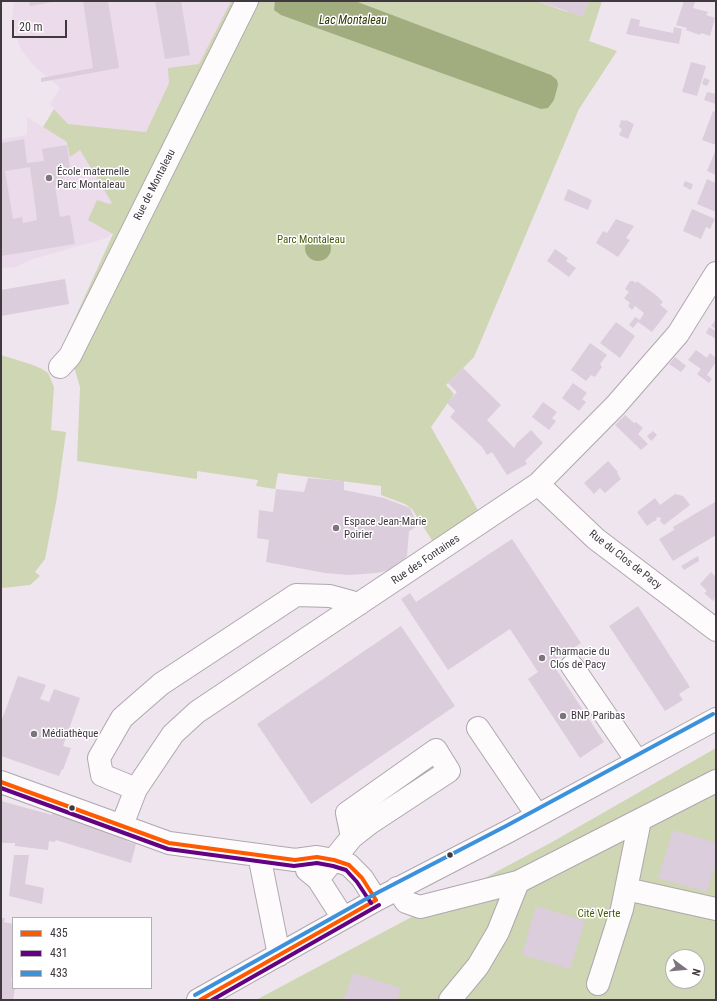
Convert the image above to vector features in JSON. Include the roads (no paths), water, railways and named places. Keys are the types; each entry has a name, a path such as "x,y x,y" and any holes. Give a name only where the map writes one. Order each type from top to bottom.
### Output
{"street":[{"name":"Rue de Montaleau","path":"60,367 70,356 247,1"},
{"name":"Rue des Fontaines","path":"122,825 136,789 173,734 197,712 538,484 616,405 678,334 716,273"},
{"name":"Rue du Clos de Pacy","path":"538,484 596,540 716,630"},
{"path":"136,789 102,775 99,758 122,718 161,684 296,595 330,596 359,604"},
{"path":"572,666 637,761"},
{"path":"200,1000 397,888 716,719"},
{"path":"478,728 537,815"},
{"path":"397,888 406,902 420,907 518,882 716,781"},
{"path":"1,782 169,842 295,860 318,857 334,860 348,865 362,878 376,900"},
{"path":"598,984 620,916 640,820"},
{"path":"318,879 352,837"},
{"path":"259,855 279,955"},
{"path":"295,860 318,879 343,918"},
{"path":"450,1000 478,966 498,932 518,882"},
{"path":"626,889 716,909"}],"water":[{"name":"Lac Montaleau","path":"275,1 355,1 551,75 557,80 558,85 554,100 548,108 541,109 281,15 274,10"},
{"path":"318,235 327,239 331,248 327,257 318,261 309,257 305,248 309,239"}],"place":[{"name":"École maternelle Parc Montaleau","path":"49,178"},
{"name":"Espace Jean-Marie Poirier","path":"336,528"},
{"name":"Pharmacie du Clos de Pacy","path":"542,658"},
{"name":"BNP Paribas","path":"563,716"},
{"name":"Médiathèque","path":"34,734"}],"park label":[{"name":"Parc Montaleau","path":"311,240"},
{"name":"Cité Verte","path":"599,914"}]}
